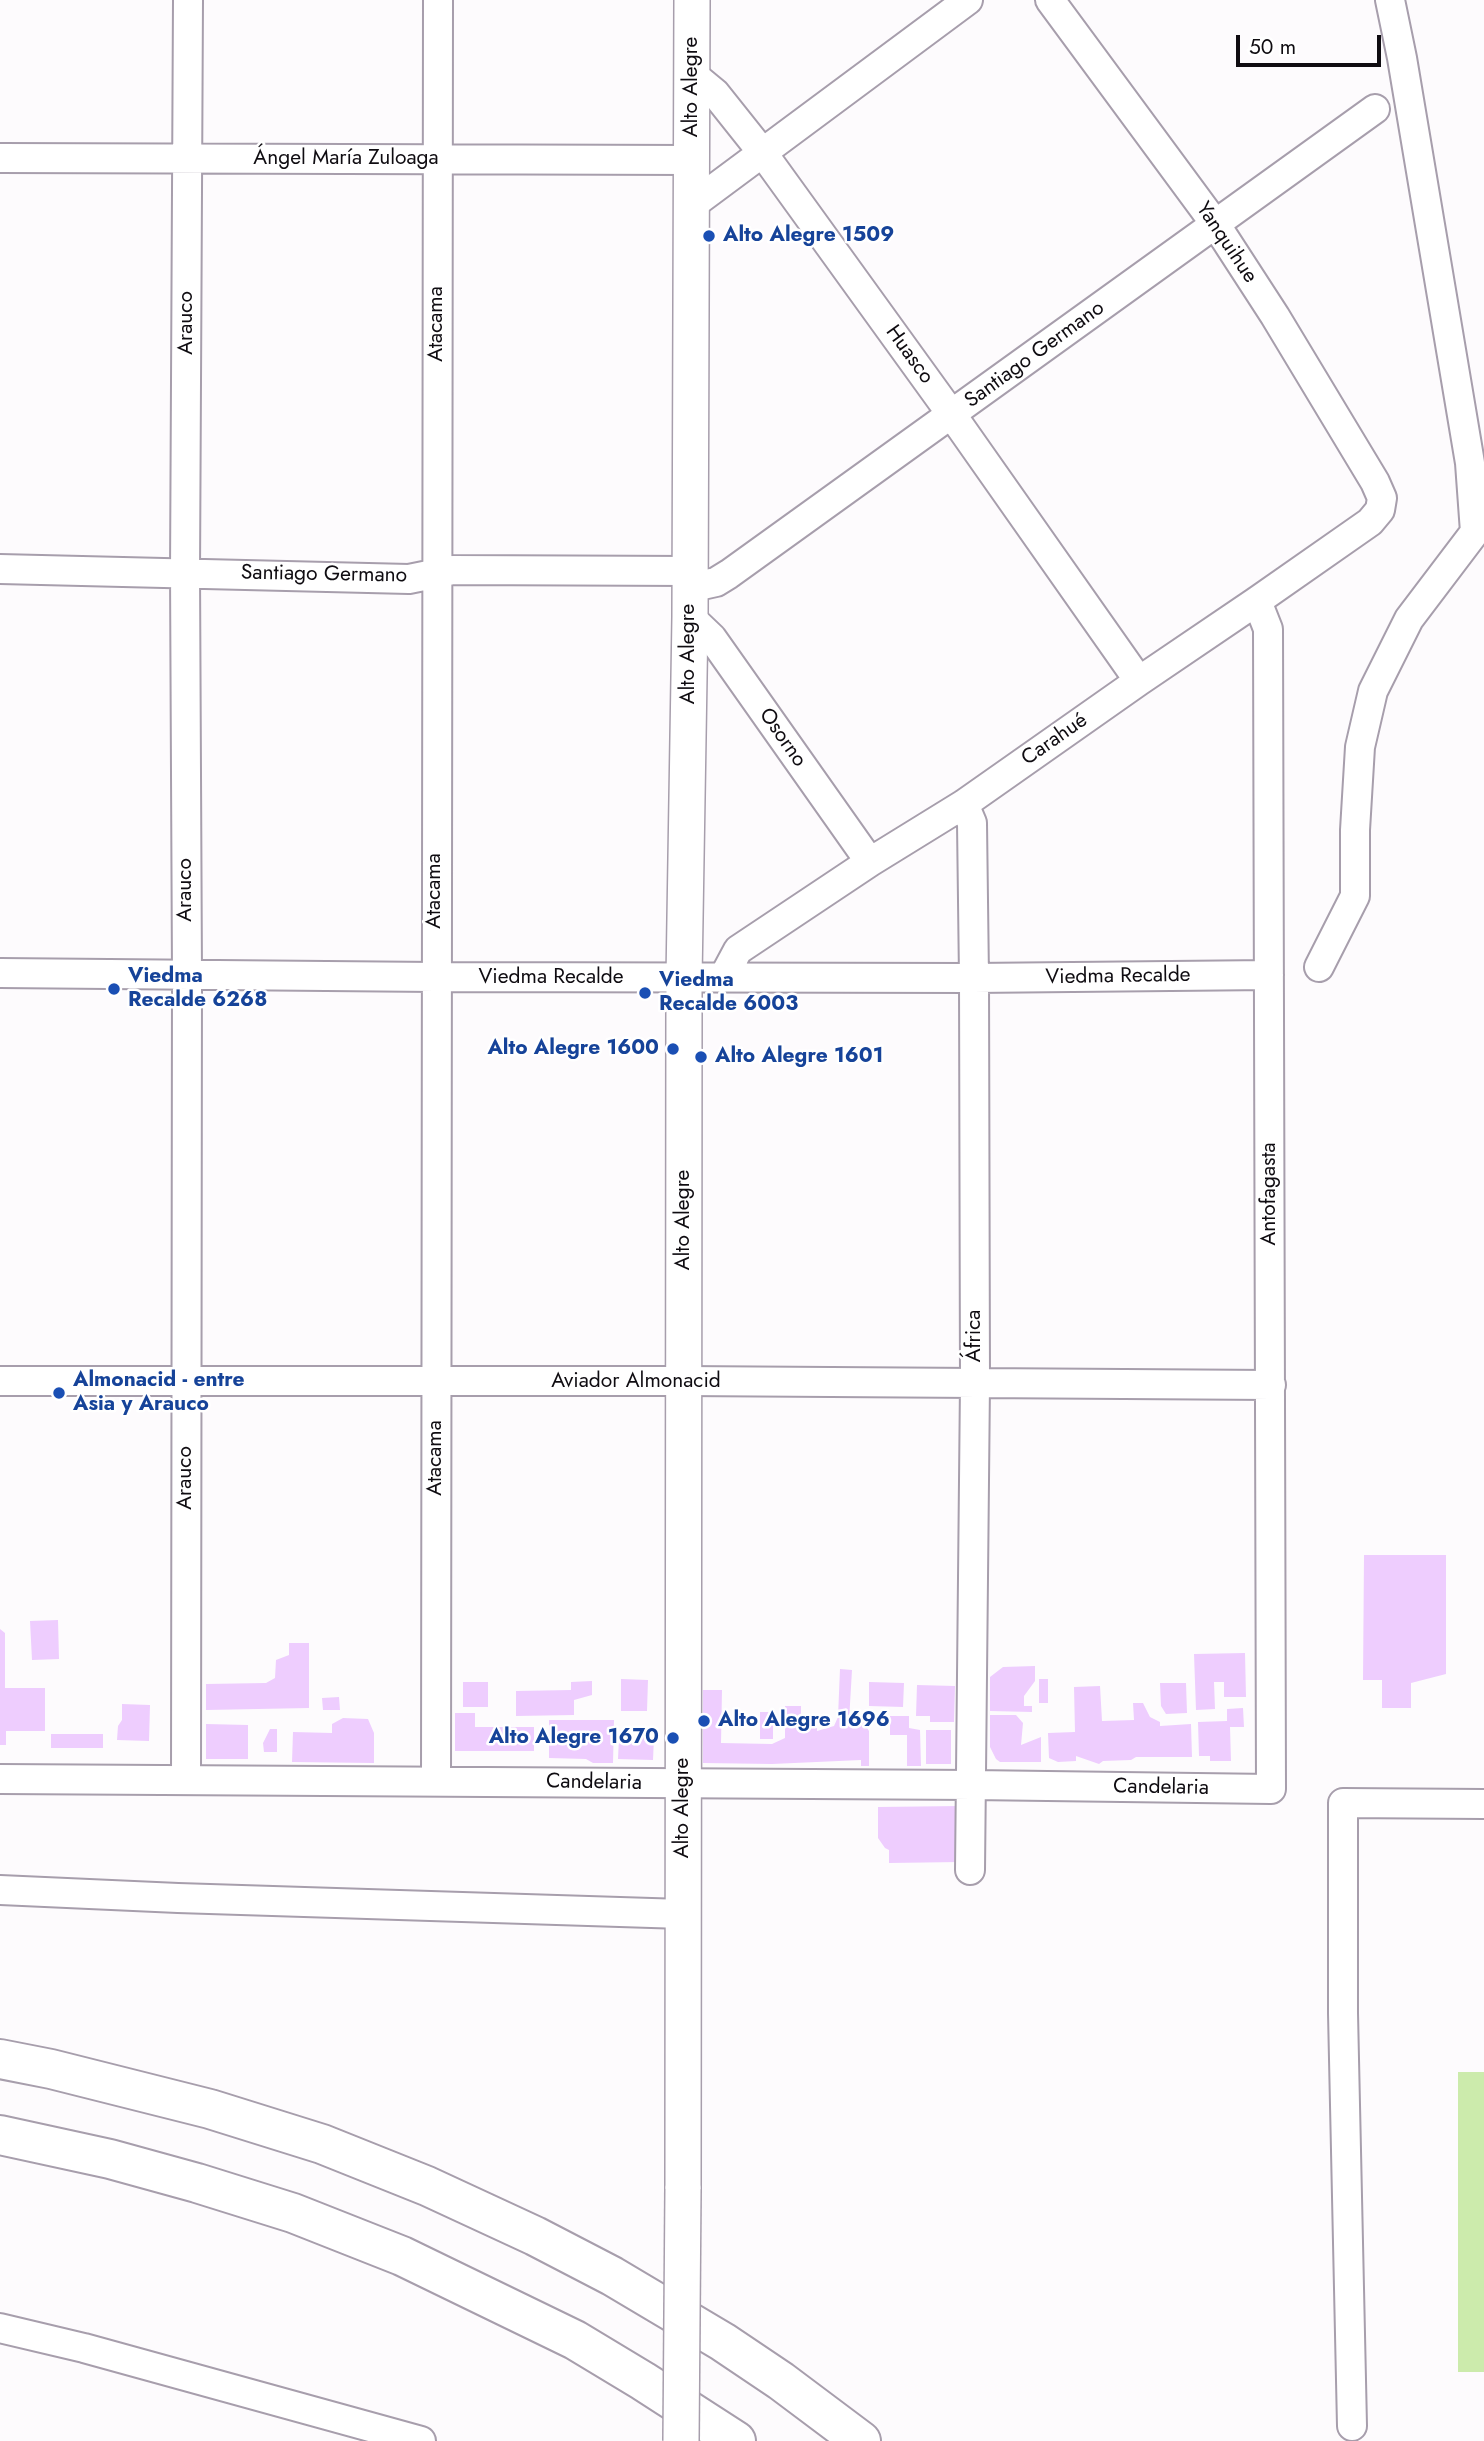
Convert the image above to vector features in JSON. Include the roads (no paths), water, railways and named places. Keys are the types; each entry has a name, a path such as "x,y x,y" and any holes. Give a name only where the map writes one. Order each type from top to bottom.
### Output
{"highway":[{"path":"0,2032 71,2046 213,2084 332,2122 442,2164 550,2214 861,2441"},
{"path":"0,2059 186,2102 323,2144 427,2186 535,2236 612,2276 723,2342"},
{"path":"0,2135 110,2159 197,2183 293,2213 402,2256 575,2340 697,2414 736,2441"},
{"path":"0,2154 190,2202 287,2233 396,2277 481,2315 568,2360 699,2441"},
{"path":"780,2381 879,2441"}],"main road":[{"name":"Alto Alegre","path":"681,2441 684,978 692,0"}],"street":[{"name":"Arauco","path":"186,1780 187,975 184,572 188,0"},
{"name":"Atacama","path":"436,1781 438,0"},
{"path":"692,205 968,0"},
{"name":"Yanquihue","path":"1050,0 1216,225 1275,316 1382,498"},
{"path":"1319,967 1355,895 1355,830 1360,747 1373,691 1409,619 1475,532 1469,463 1390,0"},
{"name":"Huasco","path":"692,74 715,93 762,152 1139,681"},
{"name":"Santiago Germano","path":"0,569 409,579 453,570 689,592 729,574 1375,109"},
{"name":"Ángel María Zuloaga","path":"0,158 692,160"},
{"name":"Carahué","path":"723,978 738,950 870,862 964,804 1370,522 1380,510 1382,498"},
{"name":"Osorno","path":"689,592 712,639 870,862"},
{"name":"Antofagasta","path":"1257,601 1268,629 1271,1789"},
{"name":"África","path":"964,804 972,823 974,978 975,1383 973,1785 970,1870"},
{"name":"Viedma Recalde","path":"0,972 684,978 1269,975"},
{"name":"Aviador Almonacid","path":"0,1381 684,1381 1271,1385"},
{"name":"Candelaria","path":"0,1779 1271,1789"},
{"path":"1352,2426 1343,2013 1343,1803 1484,1804"},
{"path":"0,1890 191,1899 683,1914"},
{"path":"0,2328 84,2348 421,2441"}],"place":[{"name":"Alto Alegre 1509","path":"709,236"},
{"name":"Viedma Recalde 6268","path":"114,989"},
{"name":"Viedma Recalde 6003","path":"645,993"},
{"name":"Alto Alegre 1600","path":"673,1049"},
{"name":"Alto Alegre 1601","path":"701,1057"},
{"name":"Almonacid - entre Asia y Arauco","path":"59,1393"},
{"name":"Alto Alegre 1696","path":"704,1721"},
{"name":"Alto Alegre 1670","path":"673,1738"}]}
